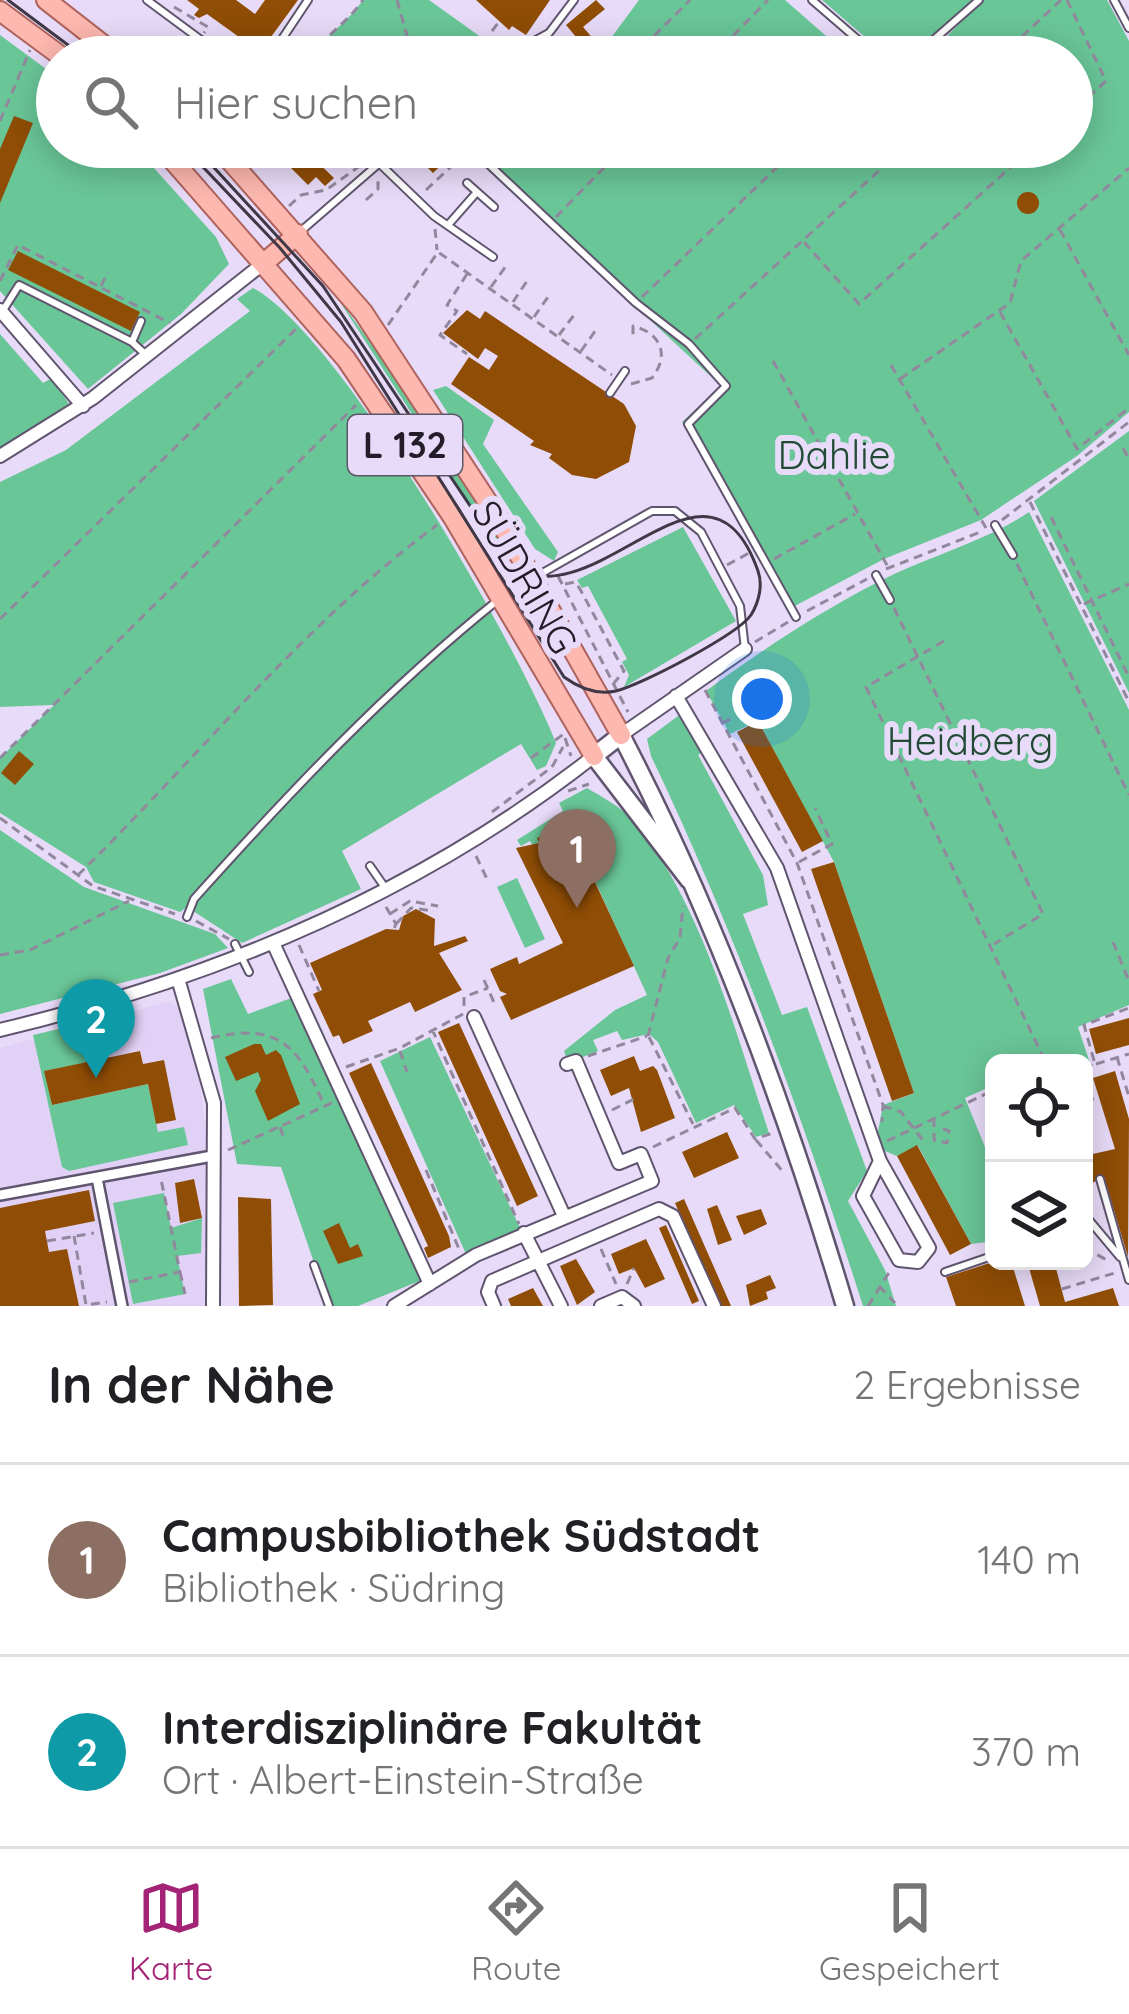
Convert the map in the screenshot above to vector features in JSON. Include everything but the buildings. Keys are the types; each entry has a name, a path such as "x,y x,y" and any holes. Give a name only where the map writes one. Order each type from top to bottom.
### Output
{"main road":[{"path":"46,0 91,36"},
{"path":"0,11 36,38"},
{"name":"SÜDRING","path":"180,168 346,359 502,598 594,756 689,880"},
{"name":"SÜDRING","path":"238,168 298,234 411,383 534,578 621,735 689,880 766,1070 845,1306"},
{"path":"265,262 298,234"},
{"path":"594,756 621,735"}],"street":[{"path":"0,456 83,406 265,262"},
{"path":"1,311 83,406"},
{"path":"621,735 745,649"},
{"path":"676,696 777,868 877,1154 929,1248 918,1262 899,1260 863,1196 877,1154"},
{"path":"0,1030 179,982 238,951 274,944 384,896 594,756"},
{"path":"274,944 430,1284"},
{"path":"179,982 214,1103 218,1168 213,1306"},
{"path":"469,1016 564,1216"},
{"path":"394,1306 463,1262 652,1180 640,1154 619,1163 572,1063"},
{"path":"0,1195 212,1156"},
{"path":"97,1178 122,1303"},
{"path":"494,1306 488,1292 492,1281 659,1209 668,1211 714,1306"},
{"path":"524,1233 537,1262 547,1270 561,1306"},
{"path":"601,1306 628,1301"}],"lane":[{"path":"147,0 196,36"},
{"path":"284,36 308,0"},
{"path":"543,36 574,0"},
{"path":"812,0 854,36"},
{"path":"938,36 979,0"},
{"path":"1114,0 1129,28"},
{"path":"298,234 373,168"},
{"path":"384,168 434,216 493,257"},
{"path":"493,168 636,303 689,344 726,386 688,424 796,616"},
{"path":"467,184 494,207"},
{"path":"448,225 477,192"},
{"path":"1,311 19,285 132,342 148,357"},
{"path":"132,342 141,321"},
{"path":"610,393 625,371"},
{"name":"SÜDRING","path":"534,578 567,555 665,508 701,532 740,606 745,649"},
{"path":"991,527 1012,555"},
{"path":"876,575 890,600"},
{"path":"187,917 194,899 309,771 459,629 502,598"},
{"path":"370,866 384,896"},
{"path":"238,951 249,972"},
{"path":"1100,1179 1129,1280"},
{"path":"1093,1225 1123,1260"},
{"path":"945,1272 985,1258"},
{"path":"314,1265 329,1306"}],"path":[{"path":"325,36 334,23 351,17 362,0"},
{"path":"397,0 407,36"},
{"path":"654,36 690,0"},
{"path":"733,36 768,0"},
{"path":"1024,36 1064,0 1083,36"},
{"path":"197,20 208,27"},
{"path":"492,31 498,23"},
{"path":"0,121 31,49"},
{"path":"1093,56 1106,81 1093,93"},
{"path":"281,214 302,194 326,190 352,168"},
{"path":"366,200 381,182 368,168"},
{"path":"416,200 450,168"},
{"path":"550,222 603,168"},
{"path":"636,303 776,168"},
{"path":"689,344 883,168"},
{"path":"804,242 859,304 1010,168"},
{"path":"900,379 1010,303 1021,262 1129,168"},
{"path":"387,327 438,251 434,216"},
{"path":"1060,228 1129,356"},
{"path":"0,281 18,245 182,330"},
{"path":"438,251 619,380 644,383 658,372 663,360 657,338 633,326 633,339"},
{"path":"490,289 506,266"},
{"path":"100,288 108,272"},
{"path":"467,273 447,304 457,311 440,335 467,354"},
{"path":"512,304 527,281"},
{"path":"533,319 548,296"},
{"path":"999,310 1078,449 1129,408"},
{"path":"558,337 574,315"},
{"path":"0,620 304,321"},
{"path":"580,352 596,330"},
{"path":"773,362 889,568"},
{"path":"647,365 658,372"},
{"path":"891,365 991,527"},
{"path":"0,758 361,400"},
{"path":"745,649 796,616 889,568 991,527 1129,422"},
{"path":"1123,448 1129,459"},
{"path":"1029,500 1129,702"},
{"path":"767,562 858,512"},
{"path":"1051,518 1129,677"},
{"path":"78,875 244,704 405,548 442,522"},
{"path":"721,569 749,553"},
{"path":"1012,555 1129,795"},
{"path":"571,569 562,582 574,582 580,589 624,671 613,684"},
{"path":"1082,605 1129,584"},
{"path":"890,600 1043,914 992,945"},
{"path":"944,641 866,687 1042,1054"},
{"path":"622,702 630,698"},
{"path":"692,718 717,714"},
{"path":"722,723 736,717"},
{"path":"531,758 563,734"},
{"path":"501,800 552,767 564,746"},
{"path":"797,863 832,844 815,808"},
{"path":"0,818 78,875 130,899 187,917 238,951"},
{"path":"36,855 43,848"},
{"path":"472,851 488,881"},
{"path":"384,896 396,924"},
{"path":"0,955 30,950 130,899"},
{"path":"390,914 410,901 436,909 411,908 393,932"},
{"path":"693,922 684,901 680,938 668,958 648,1036 694,1126"},
{"path":"1112,942 1129,981"},
{"path":"299,945 319,991"},
{"path":"484,980 496,1007"},
{"path":"333,1072 469,1016 463,994 488,988"},
{"path":"1129,1008 1084,1025 1095,1064 1129,1054"},
{"path":"84,1023 92,1061"},
{"path":"432,1029 524,1233"},
{"path":"199,1041 247,1032 276,1036 296,1049 325,1107"},
{"path":"572,1063 648,1036"},
{"path":"400,1048 406,1072"},
{"path":"1118,1058 1126,1095"},
{"path":"877,1154 914,1126 985,1094"},
{"path":"226,1150 345,1097"},
{"path":"599,1116 634,1099"},
{"path":"883,1106 901,1112 925,1143"},
{"path":"640,1154 735,1108 789,1178 782,1155"},
{"path":"934,1118 938,1127"},
{"path":"280,1127 285,1141"},
{"path":"755,1139 774,1132"},
{"path":"158,1166 184,1294"},
{"path":"426,1170 463,1262"},
{"path":"47,1241 107,1230"},
{"path":"74,1236 86,1305 122,1303"},
{"path":"595,1237 628,1301"},
{"path":"1093,1253 1126,1270"},
{"path":"868,1306 899,1260"},
{"path":"628,1301 634,1268"},
{"path":"1062,1289 1126,1270"},
{"path":"128,1282 180,1272"},
{"path":"878,1285 896,1304"}],"shaded area":[{"path":"170,1001 180,1009 200,1083 210,1166 206,1306 0,1306 0,1048"}],"green space":[{"path":"363,0 429,0 479,36 328,36"},
{"path":"639,0 785,0 826,36 612,36"},
{"path":"822,0 973,0 932,36 864,36"},
{"name":"Dahlie","path":"983,0 1107,0 1129,41 1129,412 1077,456 981,520 884,559 789,609 682,422 721,386 487,168 1093,168 1093,36 947,36"},
{"path":"0,35 36,62 36,168 154,168 216,237 229,264 181,314 88,389 0,291"},
{"path":"253,288 290,317 332,365 423,496 505,637 556,743 546,766 537,770 521,744 342,851 361,889 242,943 187,907 180,912 94,882 86,867 0,813 0,758 54,705 0,707 0,482 66,450 250,311 237,299"},
{"path":"333,291 433,429 520,568 503,556"},
{"path":"0,334 43,383 52,378 69,404 0,448"},
{"path":"446,386 494,420 483,444 558,552 554,561 535,549 433,390"},
{"path":"1129,431 1129,693 1034,501"},
{"name":"Heidberg","path":"1029,512 1129,710 1129,1005 1078,1027 1087,1054 985,1054 985,1089 965,1098 985,1147 985,1242 971,1244 918,1146 897,1156 875,1147 883,1105 914,1093 834,862 758,721 730,734 706,691 855,594"},
{"path":"683,527 736,621 624,687 629,675 622,662 627,659 588,586 582,588 577,580"},
{"path":"678,716 687,720 707,749 698,755 763,875 768,905 743,914 782,1015 807,1007 867,1171 848,1201 885,1270 896,1306 863,1306 766,1027 651,756 647,739"},
{"path":"587,788 632,820 678,888 714,969 769,1133 756,1137 734,1105 696,1123 658,1042 649,1034 622,1040 617,1031 593,1040 598,1051 568,1063 564,1051 615,1010 647,995 569,824 533,846 530,841 521,846 517,840 563,811 559,803"},
{"path":"0,830 84,887 215,934 228,948 160,973 0,1014"},
{"path":"517,878 545,939 525,948 497,887"},
{"path":"231,979 248,1014 294,997 422,1280 358,1306 329,1306 281,1167 237,1164 203,989"},
{"path":"84,1023 93,1061 45,1071 52,1105 148,1084 158,1132 184,1127 188,1145 69,1171 62,1167 33,1035"},
{"path":"430,1037 522,1232 466,1254 380,1061"},
{"path":"164,1193 171,1228 202,1218 201,1253 177,1256 185,1294 133,1304 113,1203"}],"tram line":[{"path":"8,0 56,36"},
{"path":"204,168 280,248 341,322 564,677 588,690 616,691 688,658 751,615 759,593 758,571 736,532 710,517 681,520 580,570 545,576 511,567 323,286 214,168"}],"place":[{"name":"Campusbibliothek Südstadt","path":"577,908"},
{"name":"Interdisziplinäre Fakultät","path":"96,1078"}]}
